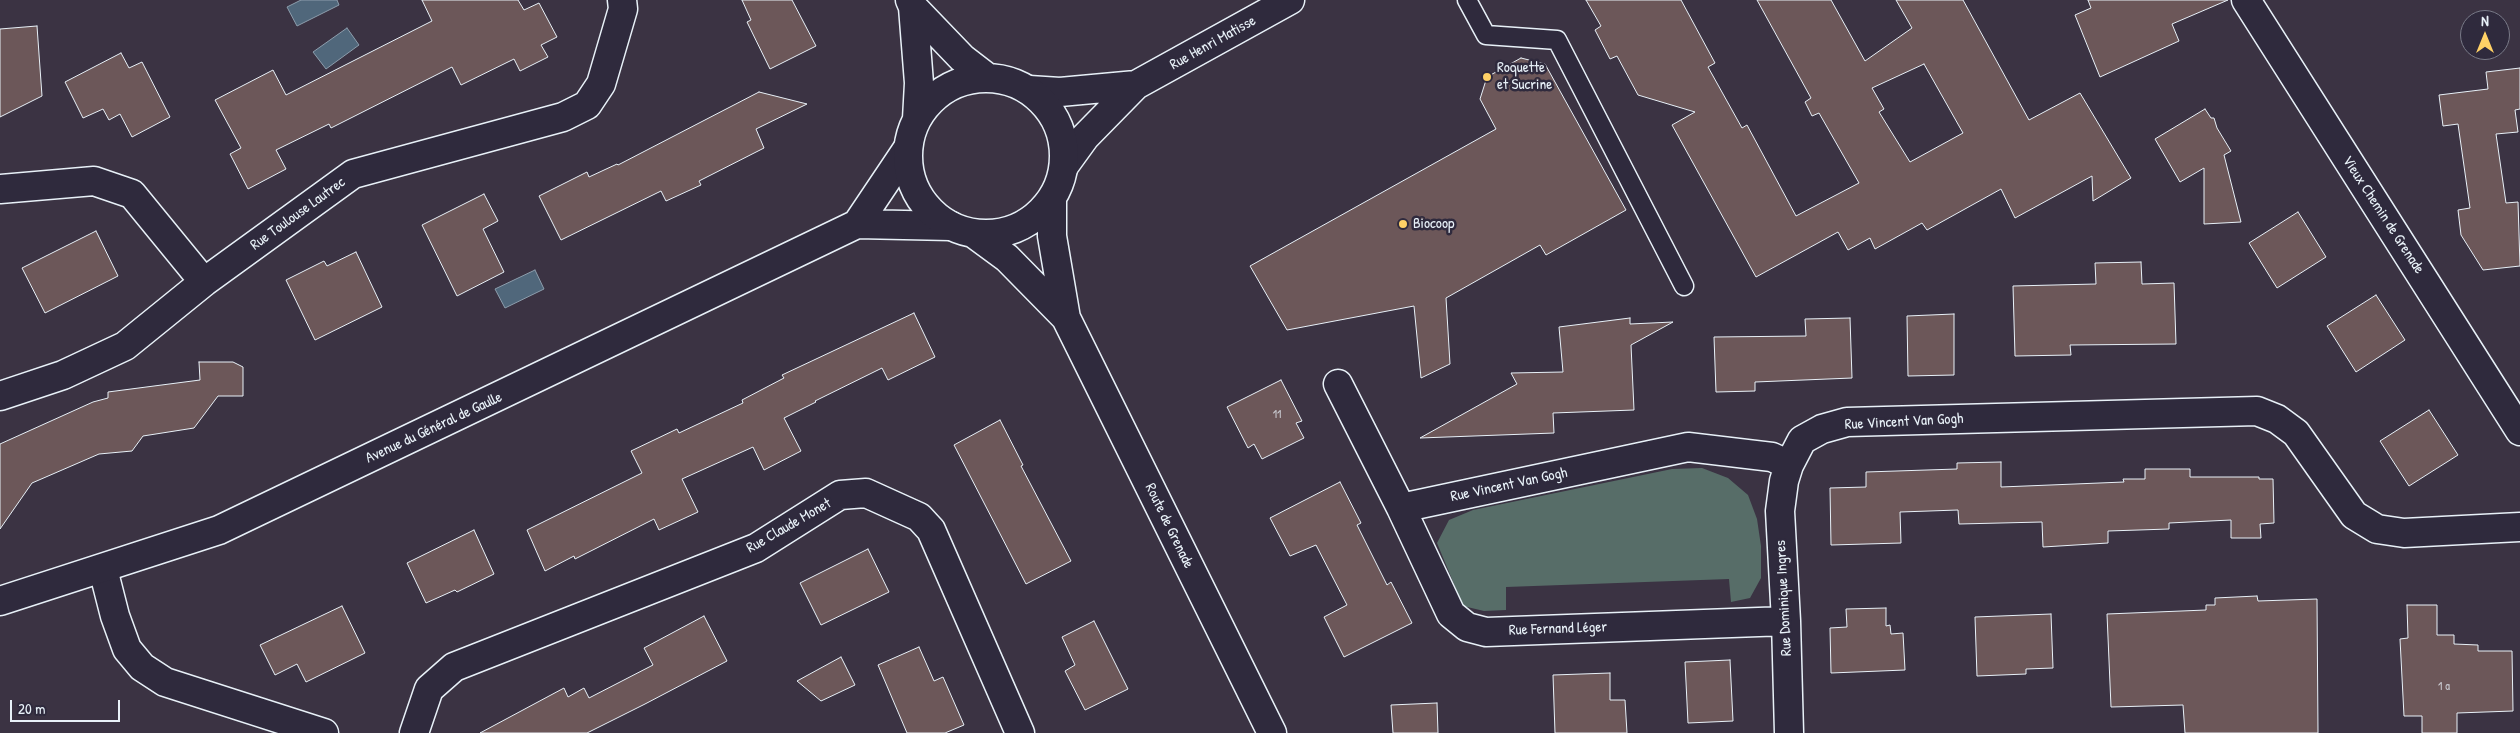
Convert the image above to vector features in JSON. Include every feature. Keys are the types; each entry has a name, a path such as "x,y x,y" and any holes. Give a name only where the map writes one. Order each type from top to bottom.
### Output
{"street":[{"name":"Rue Toulouse Lautrec","path":"0,396 63,375 125,346 204,282 353,174 564,117 587,105 601,84 623,9 622,0"},
{"name":"Rue Henri Matisse","path":"1064,166 1085,137 1136,85 1290,0"},
{"name":"Vieux Chemin de Grenade","path":"2246,0 2520,431"},
{"path":"911,3 962,58 988,78"},
{"path":"911,3 919,83 917,119"},
{"path":"962,230 996,234 1017,228 1036,216 1052,199 1060,183 1064,166 1064,148 1060,131 1042,101 1029,90 1002,79 966,80 946,88 929,102 910,133 908,148 909,172 917,194 932,213 1008,258 1066,318"},
{"name":"Rue Henri Matisse","path":"1029,90 1060,92 1136,85"},
{"name":"Avenue du Général de Gaulle","path":"856,224 908,148"},
{"path":"0,189 94,181 132,194 204,282"},
{"path":"1052,199 1052,236 1066,318"},
{"name":"Avenue du Général de Gaulle","path":"0,601 104,569 219,530 856,224 962,230"},
{"name":"Route de Grenade","path":"1066,318 1272,733"},
{"path":"1338,384 1401,508"},
{"name":"Rue Vincent Van Gogh","path":"1401,508 1688,447 1772,457 1789,465 1802,440 1822,429 1847,422 2258,411 2277,419 2296,434 2354,515 2377,528 2404,533 2520,527"},
{"name":"Rue Dominique Ingres","path":"1789,465 1784,481 1780,511 1786,620 1789,733"},
{"name":"Rue Claude Monet","path":"414,733 429,689 454,667 756,548 840,495 866,493 919,517 931,530 1020,733"},
{"name":"Rue Fernand Léger","path":"1401,508 1452,614 1467,627 1486,632 1786,620"},
{"path":"104,569 115,616 127,649 142,667 165,682 324,733"}],"lane":[{"path":"1467,0 1486,35 1556,40 1684,286"}],"green space":[{"path":"1702,468 1728,478 1748,495 1757,519 1761,546 1761,578 1750,598 1731,602 1729,579 1506,587 1506,610 1484,611 1463,606 1437,543 1449,520 1473,510 1672,469"}],"water":[{"path":"301,0 337,0 339,5 297,26 287,7"},
{"path":"347,28 359,45 326,69 313,52"},
{"path":"535,270 544,289 505,308 495,289"}],"building":[{"path":"422,0 518,0 524,10 539,3 557,37 541,45 548,57 520,71 514,59 461,85 452,67 331,128 329,124 276,150 286,169 248,189 230,154 241,148 215,100 273,70 286,95 432,21"},
{"path":"742,0 792,0 816,46 770,69 747,22 751,20"},
{"path":"1586,0 1681,0 1715,63 1708,67 1742,128 1747,125 1796,216 1859,183 1819,113 1812,116 1805,102 1811,98 1757,0 1831,0 1865,61 1912,28 1896,0 1963,0 2029,120 2080,93 2131,178 2093,201 2092,176 2015,218 2001,189 1927,230 1922,223 1875,249 1870,238 1848,250 1838,232 1756,277 1672,125 1695,112 1638,95 1617,56 1610,59 1595,30 1601,26","holes":["1924,64 1963,133 1910,162 1879,112 1884,109 1872,88"]},
{"path":"2088,0 2228,0 2172,24 2179,41 2100,77 2075,15 2091,8"},
{"path":"37,26 42,96 0,117 0,29"},
{"path":"121,53 129,68 142,62 170,117 132,137 120,114 109,120 103,109 83,118 65,82"},
{"path":"1521,58 1545,64 1626,210 1546,255 1540,245 1446,298 1450,364 1421,378 1414,306 1287,330 1250,266 1496,129 1480,99 1487,77"},
{"path":"2520,68 2520,109 2515,110 2518,132 2496,134 2506,203 2518,202 2520,266 2483,270 2461,235 2458,210 2470,208 2458,124 2443,126 2439,95 2488,89 2486,72"},
{"path":"759,92 807,104 756,129 764,148 699,181 701,185 666,201 661,191 561,240 539,196 587,172 589,177 618,165"},
{"path":"2205,109 2211,118 2214,118 2217,128 2231,151 2224,155 2241,222 2204,224 2204,168 2180,182 2155,139"},
{"path":"484,194 498,221 483,229 504,272 457,296 422,225"},
{"path":"2298,212 2326,257 2277,288 2249,243"},
{"path":"96,231 118,276 45,313 22,268"},
{"path":"356,252 382,307 315,340 286,280 324,261 327,266"},
{"path":"2141,262 2142,284 2174,283 2176,344 2070,345 2071,355 2015,356 2013,286 2096,284 2095,263"},
{"path":"2376,295 2405,340 2356,372 2327,326"},
{"path":"914,313 935,357 888,380 882,368 784,418 801,451 764,470 753,447 682,479 698,512 659,530 654,519 575,559 574,556 545,571 527,530 642,473 631,451 677,429 679,433 743,403 742,400 784,378 782,375"},
{"path":"1954,314 1954,375 1908,376 1907,316"},
{"path":"1630,318 1630,324 1673,322 1631,345 1634,410 1553,413 1554,433 1420,438 1517,384 1511,373 1563,372 1559,327"},
{"path":"1850,318 1852,378 1755,382 1755,391 1716,392 1714,337 1806,336 1805,319"},
{"path":"199,362 233,362 243,367 243,396 218,396 194,428 143,436 132,451 99,454 32,483 0,529 0,444 93,402 108,398 108,392 200,380"},
{"path":"1281,380 1302,421 1296,423 1304,438 1262,459 1254,444 1248,448 1227,407"},
{"path":"2429,410 2458,455 2409,486 2380,441"},
{"path":"1000,420 1023,465 1021,466 1071,561 1026,584 954,445"},
{"path":"2001,462 2001,487 2124,482 2123,479 2145,479 2145,469 2190,469 2190,477 2259,477 2259,479 2273,479 2274,523 2260,524 2261,538 2231,538 2231,520 2169,523 2169,529 2108,531 2108,543 2043,547 2042,522 1959,524 1958,510 1900,512 1901,543 1831,545 1830,488 1866,487 1866,472 1957,469 1957,463"},
{"path":"1340,482 1361,523 1357,525 1387,585 1391,582 1412,623 1344,657 1324,617 1347,605 1316,545 1290,556 1270,518"},
{"path":"474,530 494,574 457,592 455,590 426,603 407,563"},
{"path":"868,549 889,592 821,625 800,583"},
{"path":"2257,596 2258,601 2317,599 2318,733 2185,733 2183,705 2111,707 2107,614 2206,610 2206,605 2215,605 2215,598"},
{"path":"2407,605 2437,605 2437,635 2454,635 2454,644 2478,645 2478,651 2512,651 2513,711 2457,713 2457,733 2422,733 2422,716 2404,716 2400,639 2408,638"},
{"path":"342,606 365,653 306,682 297,664 275,675 260,645"},
{"path":"1886,608 1886,626 1890,625 1891,634 1903,633 1905,670 1831,673 1830,628 1847,627 1846,609"},
{"path":"2051,614 2053,668 2026,669 2026,674 1977,676 1975,617"},
{"path":"704,616 727,661 645,704 587,733 480,733 564,688 568,697 584,688 589,698 653,665 644,648"},
{"path":"1094,621 1128,689 1085,710 1065,671 1075,665 1062,637"},
{"path":"919,647 934,681 943,677 964,725 945,733 907,733 878,665"},
{"path":"841,657 855,685 821,701 797,681"},
{"path":"1730,660 1733,721 1688,723 1685,662"},
{"path":"1610,673 1610,700 1625,700 1627,733 1555,733 1553,675"},
{"path":"1437,703 1438,733 1393,733 1391,705"}],"place":[{"name":"Roquette et Sucrine","path":"1487,77"},
{"name":"Biocoop","path":"1403,224"}]}
